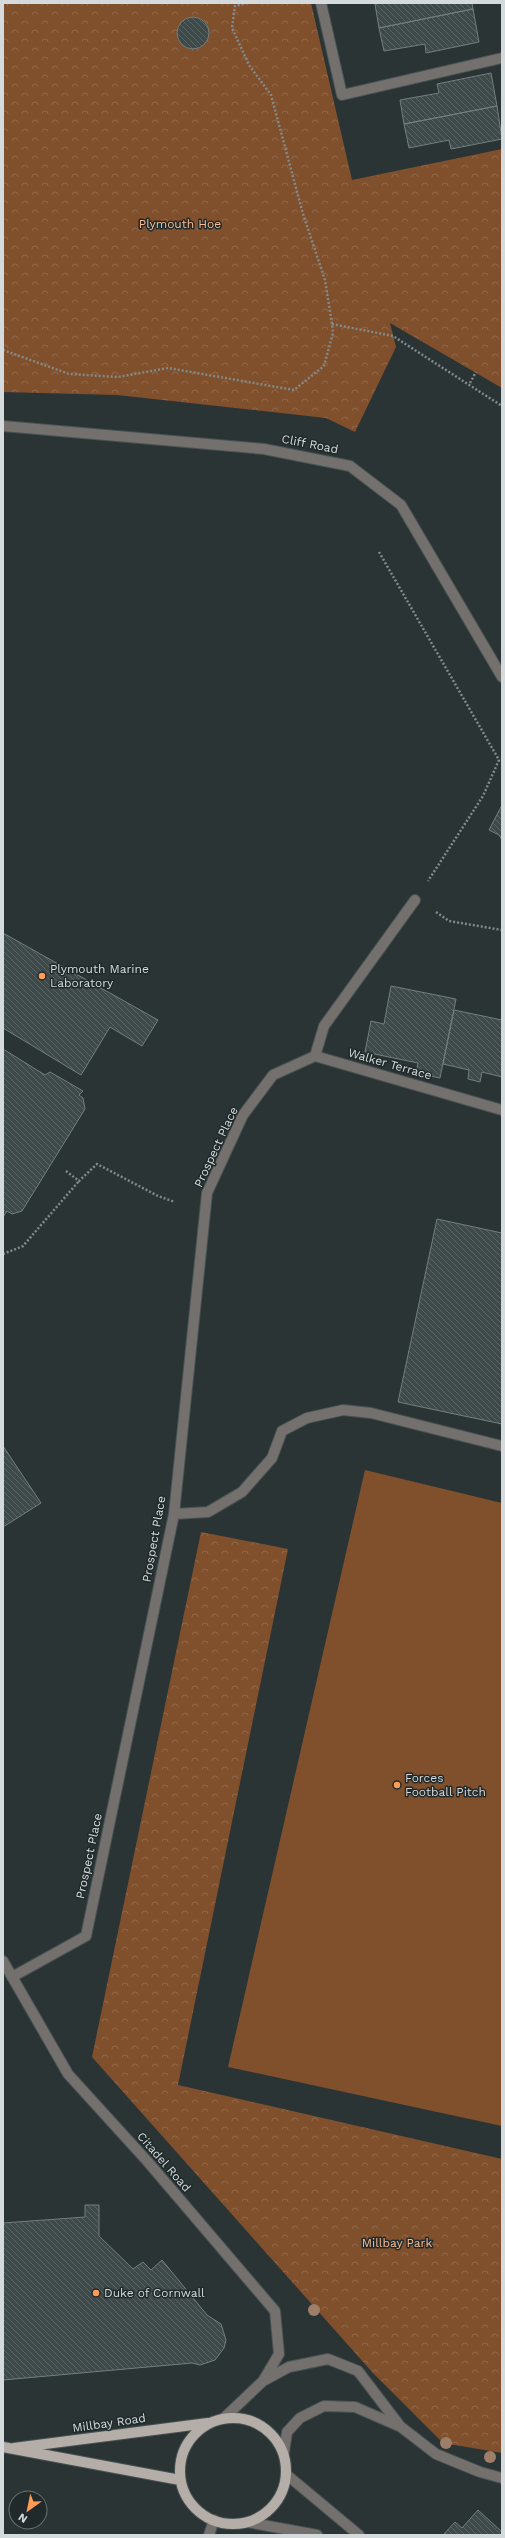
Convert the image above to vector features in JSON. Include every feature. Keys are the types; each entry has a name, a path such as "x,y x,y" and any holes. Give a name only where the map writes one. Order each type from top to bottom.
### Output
{"main road":[{"path":"242,2417 258,2423 274,2436 284,2452 287,2475 278,2501 263,2516 247,2522 230,2524 214,2520 198,2511 187,2498 180,2480 180,2460 189,2440 208,2423 224,2418 242,2417"},
{"name":"Millbay Road","path":"14,2448 208,2423"},
{"name":"Millbay Road","path":"3,2447 180,2480"}],"street":[{"path":"321,3 342,95 502,58"},
{"name":"Cliff Road","path":"3,426 264,449 350,466 401,505 502,677"},
{"path":"315,1056 324,1026 415,900"},
{"name":"Prospect Place","path":"12,1977 86,1936 174,1514 207,1193 243,1115 273,1075 315,1056"},
{"name":"Walker Terrace","path":"315,1056 502,1110"},
{"path":"174,1514 208,1512 242,1492 272,1458 282,1431 307,1418 343,1410 371,1412 502,1446"},
{"name":"Citadel Road","path":"3,1962 68,2074 148,2162 275,2311 279,2354 263,2381"},
{"path":"224,2418 263,2381 289,2367 328,2359 358,2371 401,2427 436,2454 480,2472 502,2478"},
{"path":"284,2452 287,2432 300,2418 324,2406 355,2408 401,2427"},
{"path":"287,2475 359,2535"},
{"path":"209,2535 214,2520"},
{"path":"247,2522 318,2535"}],"path":[{"path":"3,350 69,374 118,376 168,368 294,390 324,366 333,333 325,280 304,214 271,95 249,65 232,28 235,6 247,3"},
{"path":"332,324 393,336 470,383 502,406"},
{"path":"470,383 476,372"},
{"path":"379,552 499,760 483,796 415,900 449,921 502,930"},
{"path":"3,1254 24,1246 79,1181 96,1164 158,1196 175,1202"},
{"path":"66,1171 79,1181"}],"green space":[{"name":"Plymouth Hoe","path":"3,3 311,3 352,180 502,149 502,388 390,323 396,347 355,432 326,418 117,395 3,392"},
{"name":"Forces Football Pitch","path":"365,1470 502,1503 502,2126 228,2067"},
{"name":"Millbay Park","path":"201,1532 288,1549 178,2085 502,2159 502,2453 443,2443 373,2373 92,2057"}],"building":[{"path":"472,3 473,9 379,28 375,4"},
{"path":"473,9 479,42 426,53 425,44 384,51 379,28"},
{"path":"190,17 196,17 205,21 209,33 205,45 196,49 190,49 181,45 177,36 177,30 181,21"},
{"path":"491,73 497,106 404,124 400,100 439,93 437,84"},
{"path":"497,106 502,139 451,149 449,140 409,148 404,124"},
{"path":"502,805 502,840 499,835 489,830"},
{"name":"Plymouth Marine Laboratory","path":"3,933 158,1020 142,1046 110,1027 81,1075 3,1028"},
{"path":"391,986 456,999 440,1078 416,1073 418,1063 365,1052 371,1021 384,1024"},
{"path":"454,1010 502,1020 502,1077 482,1072 480,1082 468,1079 469,1070 443,1064"},
{"path":"3,1049 45,1075 50,1072 83,1091 79,1095 83,1098 85,1109 22,1211 12,1214 7,1211 3,1217"},
{"path":"437,1219 502,1233 502,1424 398,1402"},
{"path":"3,1446 41,1503 3,1527"},
{"name":"Duke of Cornwall","path":"85,2205 99,2205 99,2236 133,2269 143,2262 151,2270 162,2260 207,2315 221,2324 226,2340 224,2348 215,2360 200,2365 192,2363 3,2380 3,2223 85,2217"},
{"path":"478,2510 502,2532 502,2535 443,2535 455,2522 462,2528"}],"place":[{"name":"Plymouth Marine Laboratory","path":"42,976"},
{"name":"Forces Football Pitch","path":"397,1785"},
{"name":"Duke of Cornwall","path":"96,2293"}]}
